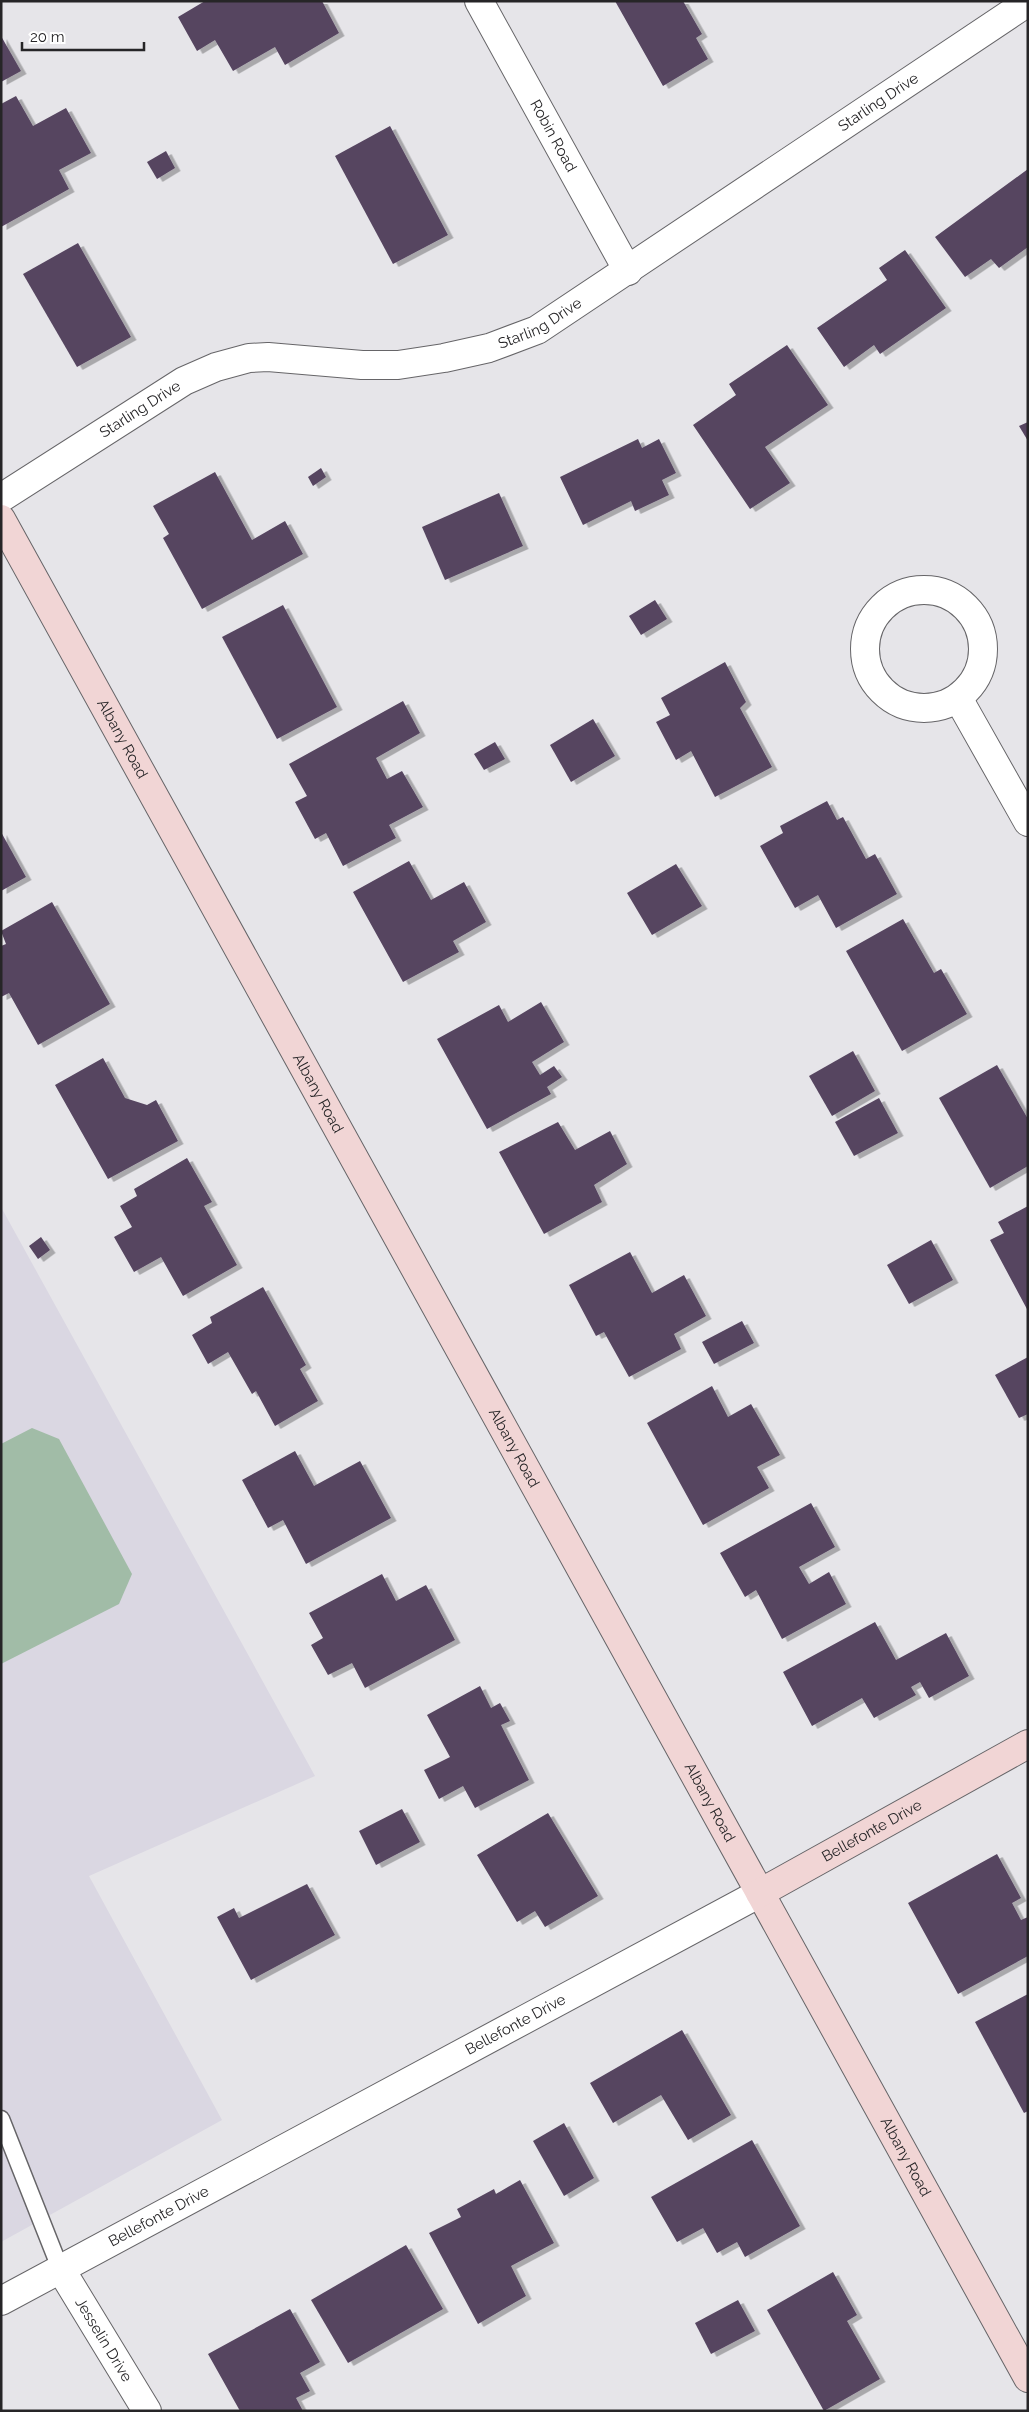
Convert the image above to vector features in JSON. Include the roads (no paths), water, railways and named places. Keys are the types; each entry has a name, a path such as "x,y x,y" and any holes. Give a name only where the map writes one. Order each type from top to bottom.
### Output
{"street":[{"name":"Robin Road","path":"479,1 628,271"},
{"name":"Starling Drive","path":"1,498 184,381 216,368 249,358 268,357 362,365 398,364 489,348 537,330 1028,2"},
{"name":"Albany Road","path":"1,519 1028,2378"},
{"path":"921,589 942,592 958,600 972,613 981,630 983,649 981,668 972,685 958,698 940,706 920,709 901,704 884,693 871,677 865,658 865,645 872,619 884,604 902,594 921,589"},
{"path":"958,698 1028,822"},
{"name":"Bellefonte Drive","path":"1,2301 760,1893 1028,1744"},
{"name":"Jesselin Drive","path":"60,2268 147,2411"}],"lane":[{"path":"1,2119 60,2268"}]}
